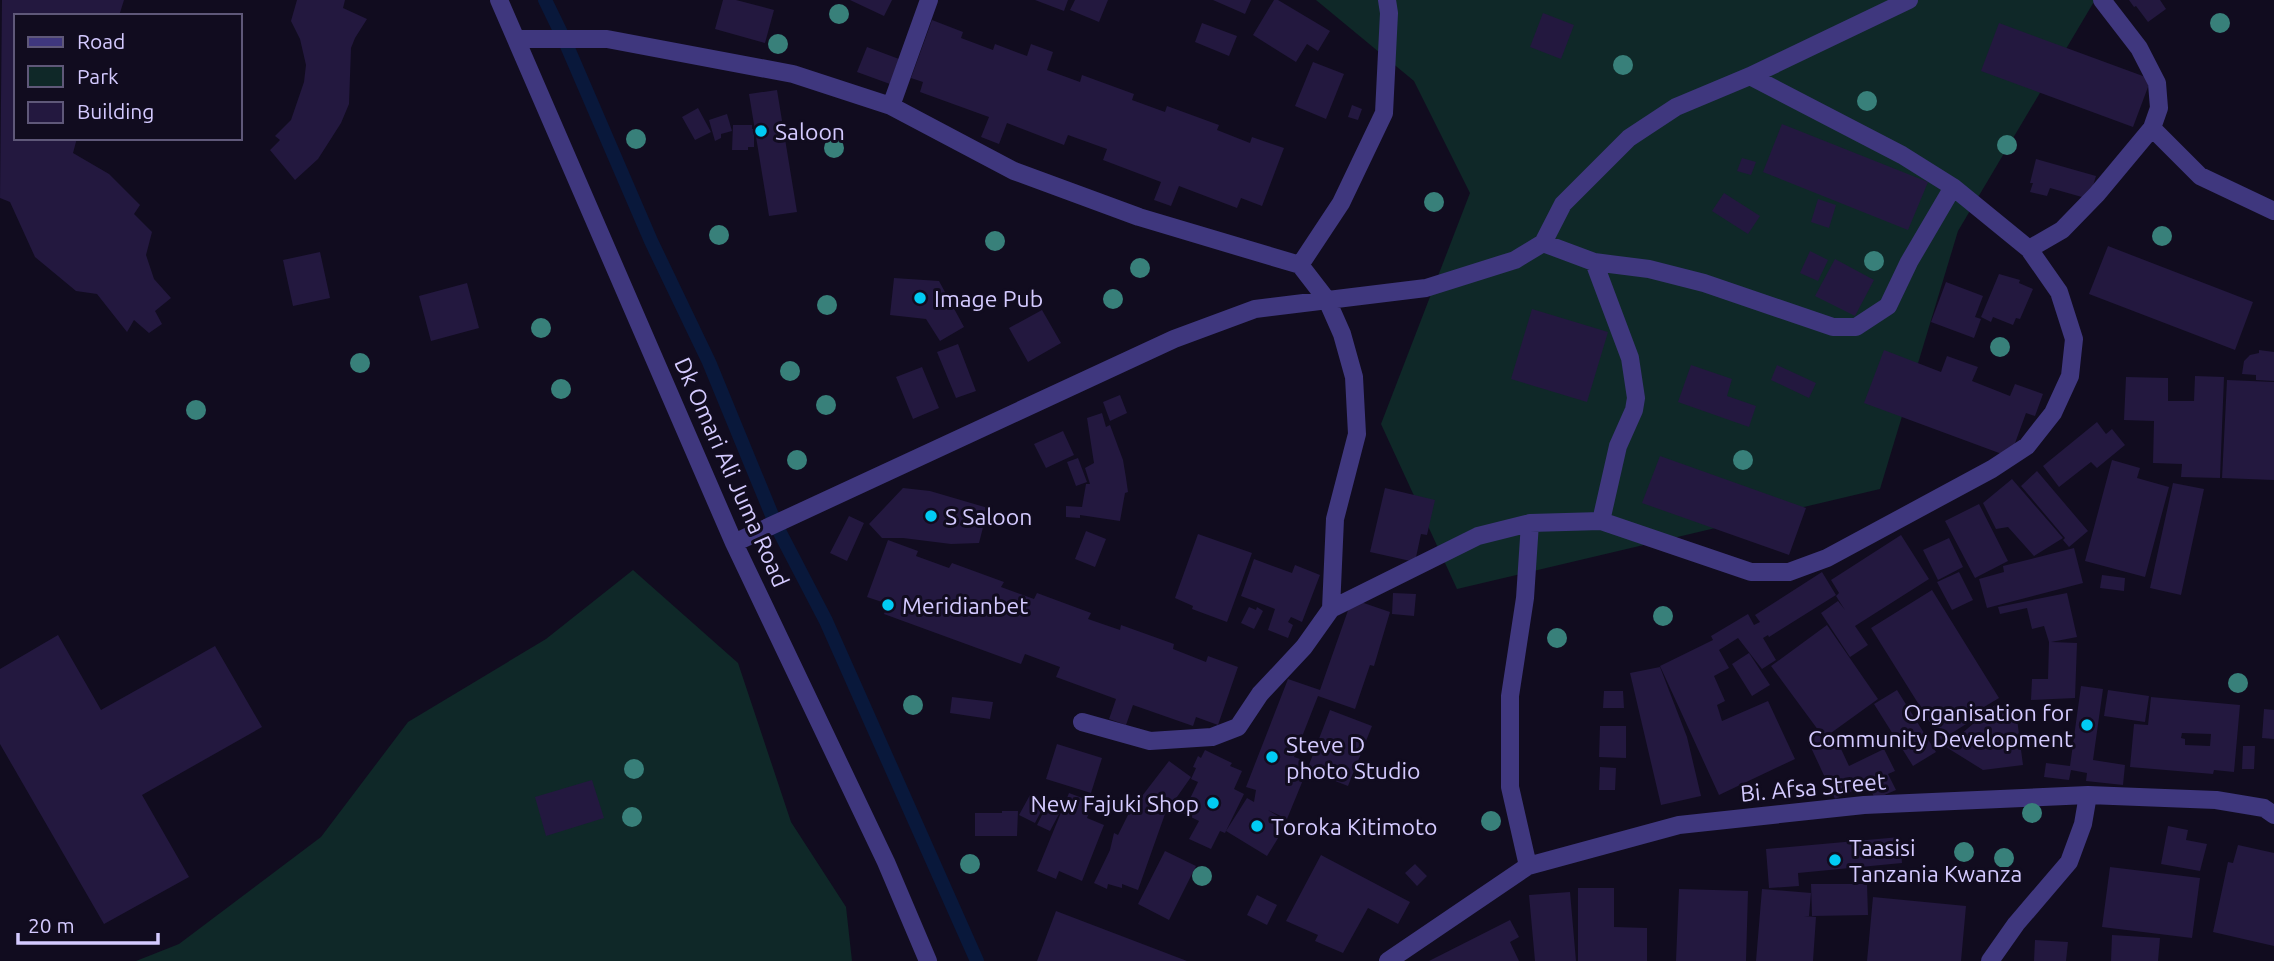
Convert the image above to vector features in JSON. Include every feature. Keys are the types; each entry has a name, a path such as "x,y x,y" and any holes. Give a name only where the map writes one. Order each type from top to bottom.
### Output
{"street":[{"name":"Dk Omari Ali Juma Road","path":"499,0 734,543 886,862 928,961"},
{"path":"891,106 929,0"},
{"path":"1300,265 1341,203 1384,113 1390,13 1387,0"},
{"path":"734,543 1174,339 1255,309 1426,288 1516,260 1543,243 1563,204 1629,138 1676,107 1750,76 1909,0"},
{"path":"2029,250 2062,230 2097,194 2152,128 2159,108 2157,83 2139,48 2102,0"},
{"path":"517,39 607,39 793,74 891,106 1014,171 1139,217 1300,265 1326,300 1342,334 1354,377 1357,434 1335,519 1331,609"},
{"path":"1082,722 1150,741 1212,737 1238,727 1260,694 1304,647 1331,609 1478,536 1530,523 1601,521 1751,572 1789,572 1827,558 1992,469 2027,446 2053,413 2070,376 2074,339 2059,292 2029,250 1953,187 1902,155 1750,76"},
{"path":"2152,128 2200,176 2274,211"},
{"path":"1543,243 1594,262 1649,269 1704,283 1833,327 1856,327 1888,306 1909,262 1953,187"},
{"path":"1594,262 1630,358 1636,398 1634,410 1618,446 1601,521"},
{"path":"1528,866 1510,788 1510,695 1525,598 1530,523"},
{"path":"1990,961 2016,924 2069,862 2084,824 2088,795"},
{"name":"Bi. Afsa Street","path":"1388,961 1528,866 1679,825 1864,805 2088,795 2216,800 2271,809"}],"green space":[{"path":"1316,0 2095,0 1958,231 1880,489 1457,589 1381,424 1470,193 1414,81"},
{"path":"633,570 738,663 791,822 846,907 852,961 136,961 179,944 321,837 408,722 546,639"}],"building":[{"path":"2,0 124,0 120,14 14,14 14,140 76,140 73,153 109,174 140,205 134,214 152,232 146,255 154,279 171,298 155,311 162,324 149,333 134,320 127,332 97,294 76,291 35,257 10,202 0,198"},
{"path":"297,0 345,0 343,8 367,19 351,48 349,104 341,123 318,159 295,180 270,150 280,140 275,136 291,120 304,82 306,65 300,39 291,21"},
{"path":"723,0 736,0 774,10 765,43 715,29"},
{"path":"850,0 892,0 884,16"},
{"path":"1035,0 1068,0 1064,11"},
{"path":"1075,0 1108,0 1099,22 1070,10"},
{"path":"1213,0 1251,0 1245,14"},
{"path":"1274,0 1330,31 1318,51 1307,44 1296,62 1253,35"},
{"path":"2129,0 2160,0 2166,9 2148,22"},
{"path":"1543,13 1574,25 1561,59 1530,47"},
{"path":"932,20 963,32 961,38 993,50 995,44 1027,56 1031,44 1053,52 1047,70 1080,82 1082,75 1134,94 1132,100 1165,112 1167,106 1219,125 1217,130 1250,143 1252,137 1284,148 1262,206 1241,198 1237,208 1179,186 1171,206 1154,200 1161,182 1103,160 1107,149 1068,135 1064,145 1007,123 999,144 981,137 989,117 920,92 923,82 911,78"},
{"path":"1202,23 1237,36 1229,56 1195,42"},
{"path":"1999,23 2151,79 2133,127 1981,71"},
{"path":"867,47 899,59 890,84 857,72"},
{"path":"1313,62 1344,74 1326,119 1295,106"},
{"path":"777,90 797,212 769,216 749,94"},
{"path":"1352,105 1362,109 1358,120 1348,117"},
{"path":"698,108 711,132 695,140 682,117"},
{"path":"727,114 732,131 721,134 721,138 715,141 709,120"},
{"path":"1782,124 1928,182 1908,230 1763,172"},
{"path":"733,125 752,125 754,147 748,147 748,150 732,150"},
{"path":"1742,158 1756,162 1751,175 1737,171"},
{"path":"2036,159 2096,176 2089,199 2050,188 2047,196 2030,192"},
{"path":"1724,193 1760,216 1748,234 1712,211"},
{"path":"1818,199 1836,205 1829,228 1811,222"},
{"path":"2108,246 2253,302 2235,350 2089,294"},
{"path":"1810,251 1828,260 1818,281 1800,273"},
{"path":"320,252 330,298 293,306 283,260"},
{"path":"1835,259 1874,280 1855,316 1815,296"},
{"path":"1999,274 2020,280 2019,283 2033,289 2020,319 2016,318 2013,325 1993,317 1991,322 1981,317"},
{"name":"Image Pub","path":"894,278 939,281 964,327 940,341 926,319 890,315"},
{"path":"1946,282 1983,296 1975,317 1981,319 1974,338 1931,322"},
{"path":"467,283 479,328 431,341 419,296"},
{"path":"1532,309 1608,332 1587,402 1511,379"},
{"path":"1042,310 1061,343 1028,362 1009,328"},
{"path":"958,344 976,391 956,398 937,352"},
{"path":"1884,350 1941,372 1947,356 1978,367 1972,381 2010,396 2015,384 2043,394 2035,416 2026,413 2010,457 1864,403"},
{"path":"2259,350 2274,352 2274,381 2256,380 2256,375 2242,374 2244,361 2250,355 2259,353"},
{"path":"1691,365 1732,379 1727,396 1756,406 1749,427 1678,402"},
{"path":"1777,365 1816,383 1809,398 1771,380"},
{"name":"Image Pub","path":"922,367 939,408 913,419 896,377"},
{"path":"2195,376 2224,377 2220,478 2181,477 2182,464 2153,463 2154,421 2124,420 2126,377 2168,378 2168,401 2194,401"},
{"path":"2227,380 2274,382 2274,480 2222,478"},
{"path":"1120,395 1127,413 1110,421 1103,402"},
{"path":"1102,413 1106,427 1110,425 1123,460 1126,478 1128,492 1125,493 1120,521 1080,515 1080,518 1066,517 1066,506 1082,507 1086,484 1090,484 1085,468 1094,463 1087,418"},
{"path":"2097,422 2106,434 2112,429 2125,445 2097,468 2091,462 2059,487 2043,466"},
{"path":"1063,431 1074,455 1046,468 1034,444"},
{"path":"1660,456 1806,508 1789,555 1642,503"},
{"path":"1078,458 1087,482 1076,486 1067,462"},
{"path":"2112,460 2140,468 2137,478 2169,487 2145,577 2085,561"},
{"path":"2037,471 2088,531 2069,547 2063,540 2065,538 2021,486"},
{"path":"2012,479 2063,538 2034,556 2008,527 1996,529 1983,503"},
{"path":"2173,483 2204,489 2181,595 2150,588"},
{"name":"S Saloon","path":"903,488 930,491 988,508 979,543 951,544 882,538 869,524"},
{"path":"1385,488 1435,500 1427,535 1421,534 1415,562 1370,552"},
{"path":"1979,504 2008,561 1975,578 1945,521"},
{"path":"849,516 864,523 847,561 830,553"},
{"path":"1086,531 1106,539 1095,567 1075,559"},
{"path":"1198,534 1252,553 1227,622 1192,609 1193,606 1175,598"},
{"path":"1901,535 1929,579 1855,626 1868,645 1850,657 1821,613 1838,601 1845,610 1836,596 1839,593 1831,580"},
{"path":"1949,538 1963,567 1938,580 1923,550"},
{"path":"888,540 918,551 916,556 949,568 952,563 1004,582 1001,587 1034,599 1037,593 1091,613 1088,619 1120,630 1121,625 1174,644 1173,649 1206,662 1208,656 1238,667 1218,725 1196,717 1193,726 1133,705 1126,725 1109,719 1116,699 1056,677 1060,667 1025,654 1021,664 884,614 888,604 867,597"},
{"path":"2074,548 2083,583 1987,608 1979,579 2004,572 2003,566"},
{"path":"1254,559 1292,573 1295,565 1320,575 1302,622 1291,617 1288,622 1293,625 1288,638 1268,630 1275,609 1241,596"},
{"path":"1822,572 1836,595 1769,637 1768,635 1763,638 1776,660 1762,669 1738,638 1719,650 1729,668 1714,676 1725,701 1717,705 1722,721 1768,701 1795,759 1719,795 1660,666 1713,640 1711,636 1748,614 1754,625 1760,622 1755,615"},
{"path":"1959,572 1973,600 1952,610 1937,582"},
{"path":"2102,575 2125,578 2124,591 2100,588"},
{"path":"1932,590 1999,698 1974,713 1977,717 1941,740 1871,628"},
{"path":"1393,593 1416,594 1414,616 1392,614"},
{"path":"2067,593 2077,637 2051,642 2077,643 2075,698 2031,700 2032,679 2048,679 2049,642 2044,626 2032,629 2027,608 2000,614 1998,607"},
{"path":"1352,599 1390,612 1374,666 1370,665 1355,709 1318,696 1294,757 1303,760 1297,778 1303,780 1287,819 1268,810 1288,822 1267,856 1226,831 1247,798 1254,802 1256,790 1246,787 1288,679 1320,690"},
{"path":"1249,607 1256,610 1257,607 1263,611 1254,629 1241,623"},
{"path":"1827,625 1878,699 1824,738 1771,666"},
{"path":"58,635 101,710 215,646 262,727 142,795 189,877 104,924 0,744 0,669"},
{"path":"1749,653 1770,685 1752,696 1732,664"},
{"path":"1660,667 1687,737 1701,796 1661,805 1630,673"},
{"name":"Organisation for Community Development","path":"2081,686 2103,689 2093,760 2125,765 2123,785 2086,781 2087,773 2071,770 2069,780 2044,777 2046,763 2070,766"},
{"path":"1897,690 1936,752 1913,766 1874,704"},
{"path":"2108,690 2149,696 2145,722 2104,716"},
{"path":"1604,691 1623,691 1624,708 1603,708"},
{"path":"952,697 993,702 990,719 950,713"},
{"path":"2151,697 2240,705 2234,772 2214,770 2213,774 2130,767 2134,724 2148,725","holes":["2182,733 2211,734 2210,746 2185,745 2185,739 2181,738"]},
{"path":"1995,705 2016,711 2023,765 1983,770 1946,747"},
{"path":"2264,709 2274,710 2274,739 2262,738"},
{"path":"1330,710 1372,726 1348,786 1307,770"},
{"path":"1600,726 1626,726 1626,758 1599,757"},
{"path":"1820,733 1821,740 1834,734 1849,766 1884,749 1895,771 1888,774 1896,790 1875,799 1868,784 1835,799 1807,739"},
{"path":"1057,744 1102,758 1091,793 1046,779"},
{"path":"2243,746 2255,746 2254,769 2242,769"},
{"name":"New Fajuki Shop","path":"1205,750 1242,771 1234,789 1244,794 1225,833 1220,831 1211,849 1189,839 1199,821 1183,813 1198,782 1191,779 1196,768 1193,767 1198,756 1201,758"},
{"path":"1169,761 1191,777 1165,814 1138,890 1122,884 1122,888 1108,884 1107,889 1094,883 1110,850 1114,833 1118,835 1129,813"},
{"path":"1600,767 1616,768 1615,790 1599,790"},
{"path":"592,780 604,818 546,836 535,797"},
{"path":"1069,793 1093,802 1087,818 1104,825 1082,881 1059,871 1056,879 1037,871"},
{"path":"1030,795 1046,802 1035,823 1019,815"},
{"path":"1047,805 1060,812 1050,831 1037,825"},
{"path":"1018,811 1017,836 975,836 975,813"},
{"path":"2168,826 2188,830 2186,840 2207,844 2200,871 2161,864"},
{"path":"1900,837 1902,863 1798,873 1799,886 1769,888 1766,849"},
{"path":"2238,845 2274,853 2274,946 2213,932 2228,862 2233,863"},
{"path":"1165,851 1196,866 1169,920 1138,904"},
{"path":"1321,855 1410,902 1398,924 1368,908 1343,953 1315,941 1318,935 1286,921"},
{"path":"1415,864 1427,876 1417,886 1405,873"},
{"path":"2110,867 2200,878 2192,938 2102,927"},
{"path":"1811,884 1867,884 1868,915 1812,916"},
{"path":"1578,888 1614,888 1614,927 1647,928 1647,961 1578,961"},
{"path":"1679,889 1748,891 1746,961 1676,961"},
{"path":"1762,889 1811,893 1809,916 1804,916 1816,917 1813,961 1756,961"},
{"path":"1570,892 1576,961 1535,961 1529,895"},
{"path":"1257,895 1277,905 1267,925 1247,915"},
{"path":"1873,897 1966,906 1961,961 1867,961"},
{"path":"1056,911 1187,961 1037,961"},
{"path":"1510,920 1519,937 1510,942 1519,961 1429,961"},
{"path":"2112,935 2160,938 2158,961 2111,961"},
{"path":"2035,940 2068,942 2066,961 2034,961"}],"waterway":[{"path":"545,0 651,241 709,362 776,525 826,621 977,961"}],"place":[{"name":"Saloon","path":"761,131"},
{"name":"Image Pub","path":"920,298"},
{"name":"S Saloon","path":"931,516"},
{"name":"Meridianbet","path":"888,605"},
{"name":"Organisation for Community Development","path":"2087,725"},
{"name":"Steve D photo Studio","path":"1272,757"},
{"name":"New Fajuki Shop","path":"1213,803"},
{"name":"Toroka Kitimoto","path":"1257,826"},
{"name":"Taasisi Tanzania Kwanza","path":"1835,860"}]}
